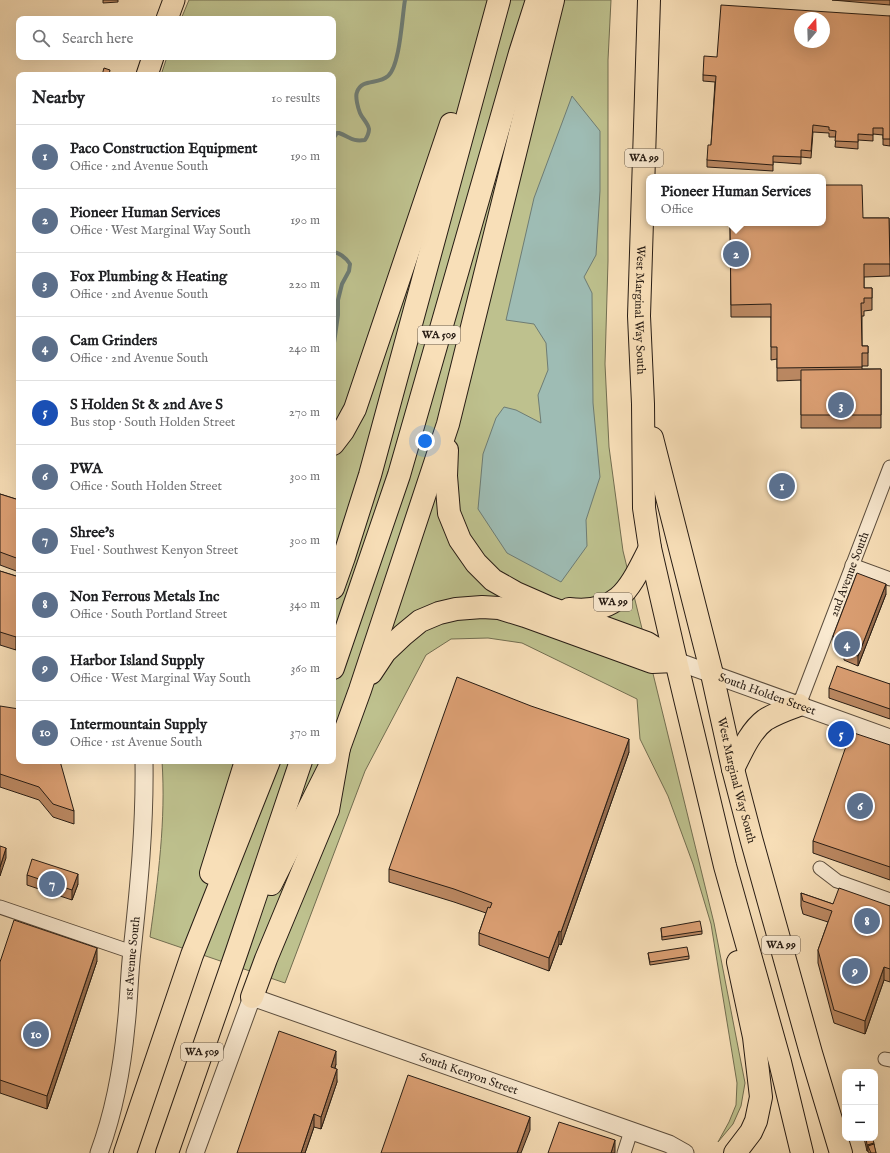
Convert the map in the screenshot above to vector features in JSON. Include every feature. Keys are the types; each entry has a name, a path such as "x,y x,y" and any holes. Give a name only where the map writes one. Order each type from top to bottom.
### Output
{"highway":[{"path":"336,440 343,431 355,409 493,0"},
{"name":"WA 509","path":"336,579 370,475 499,0"},
{"name":"WA 509","path":"336,659 399,475 518,61 537,0"},
{"path":"336,753 360,690 448,424 553,0"},
{"name":"West Marginal Way South","path":"649,0 638,316 643,404 644,508 650,548 725,866 780,1062 802,1153"},
{"name":"West Marginal Way South","path":"643,404 712,674 733,769 807,1038 841,1153"},
{"path":"448,424 446,476 449,513 460,540 476,563 494,580 516,593 548,607 647,643 676,661"},
{"name":"WA 99","path":"548,607 583,611 598,609 609,604 622,594 631,583 650,548"},
{"path":"360,690 386,652 403,635 420,621 438,613 456,609 482,607 500,608 652,662 676,661"},
{"path":"733,769 751,736 764,720 781,711 799,705"},
{"path":"192,955 189,945 245,764"},
{"name":"WA 509","path":"125,1153 192,955 268,764"},
{"name":"WA 509","path":"167,1153 300,764"},
{"path":"237,951 331,764"},
{"path":"252,997 266,959 328,810 334,764"},
{"path":"725,866 734,940 754,1038 761,1097 753,1127 747,1138 735,1153"}],"main road":[{"path":"168,16 174,0"},
{"path":"148,72 152,60"}],"street":[{"name":"2nd Avenue South","path":"799,705 890,467"},
{"path":"852,565 890,579"},
{"name":"South Holden Street","path":"676,661 890,738"},
{"name":"1st Avenue South","path":"99,1153 115,1103 126,1028 143,840 144,764"},
{"path":"820,868 838,881 890,900"},
{"path":"0,907 132,952"},
{"path":"195,1153 252,997"},
{"name":"South Kenyon Street","path":"252,997 668,1144 685,1153"},
{"path":"624,1153 631,1131"}],"green space":[{"path":"189,0 611,0 608,60 608,261 605,364 609,447 623,551 714,923 745,1083 741,1106 733,1124 718,1142 736,1105 737,1083 711,924 693,864 668,796 640,739 637,699 522,643 488,638 451,639 426,655 365,771 285,983 150,937 162,827 162,764 336,764 336,72 162,72 166,60 336,60 336,16 182,16"}],"water":[{"path":"572,96 600,131 600,191 596,255 584,277 592,293 593,403 600,477 586,520 587,546 561,582 507,553 478,509 483,454 496,418 504,407 516,410 541,423 538,395 548,370 546,343 534,324 506,320 534,198"}],"building":[{"path":"721,5 829,12 794,12 794,48 830,48 830,12 890,16 890,139 883,139 883,128 873,128 873,135 858,134 858,142 835,141 836,131 829,130 829,127 813,125 811,151 801,150 801,157 773,156 773,165 707,160 708,145 711,145 716,76 703,75 704,56 717,57"},
{"path":"104,68 110,70 110,72 103,72"},
{"path":"826,185 862,185 863,218 889,218 890,264 864,264 864,288 872,288 872,298 864,298 864,303 861,303 862,346 868,346 868,353 862,353 862,367 777,368 777,347 771,347 771,304 731,305 730,226 826,226"},
{"path":"881,369 881,415 801,415 801,370"},
{"path":"0,494 16,499 16,558 0,552"},
{"path":"0,571 16,576 16,637 0,632"},
{"path":"857,573 886,584 858,656 844,650 847,641 833,636"},
{"path":"837,666 890,684 890,709 829,688"},
{"path":"457,677 531,706 629,739 561,932 559,931 549,958 479,933 488,907 490,908 492,903 454,889 389,869"},
{"path":"0,706 16,709 16,764 61,764 74,811 53,804 39,787 0,774"},
{"path":"851,732 890,745 890,867 813,841"},
{"path":"0,846 6,848 0,867"},
{"path":"32,859 78,874 72,890 27,875"},
{"path":"839,888 890,906 890,969 884,967 865,1021 834,1010 818,950 832,911 803,901 801,893 833,904"},
{"path":"14,920 97,948 47,1096 0,1080 0,962"},
{"path":"700,921 702,931 662,937 661,928"},
{"path":"687,947 689,956 650,962 648,953"},
{"path":"279,1031 336,1051 331,1067 337,1069 321,1117 314,1114 301,1153 237,1153"},
{"path":"408,1075 530,1117 517,1153 381,1153"},
{"path":"559,1122 615,1140 611,1153 548,1153"},
{"path":"866,1141 873,1141 874,1143 867,1145"},
{"path":"874,1144 876,1153 871,1153 868,1146"}],"waterway":[{"path":"336,134 339,133 351,139 365,140 369,129 359,111 356,94 359,88 366,83 384,79 392,71 398,52 405,0"},
{"path":"336,253 343,256 350,264 349,271 342,284 338,300 336,329"}],"place":[{"name":"Pioneer Human Services","path":"736,254"},
{"name":"Fox Plumbing & Heating","path":"841,405"},
{"name":"Paco Construction Equipment","path":"782,486"},
{"name":"Cam Grinders","path":"847,644"},
{"name":"S Holden St & 2nd Ave S","path":"841,734"},
{"name":"PWA","path":"860,806"},
{"name":"Shree's","path":"52,884"},
{"name":"Non Ferrous Metals Inc","path":"867,921"},
{"name":"Harbor Island Supply","path":"855,971"},
{"name":"Intermountain Supply","path":"36,1034"}]}
